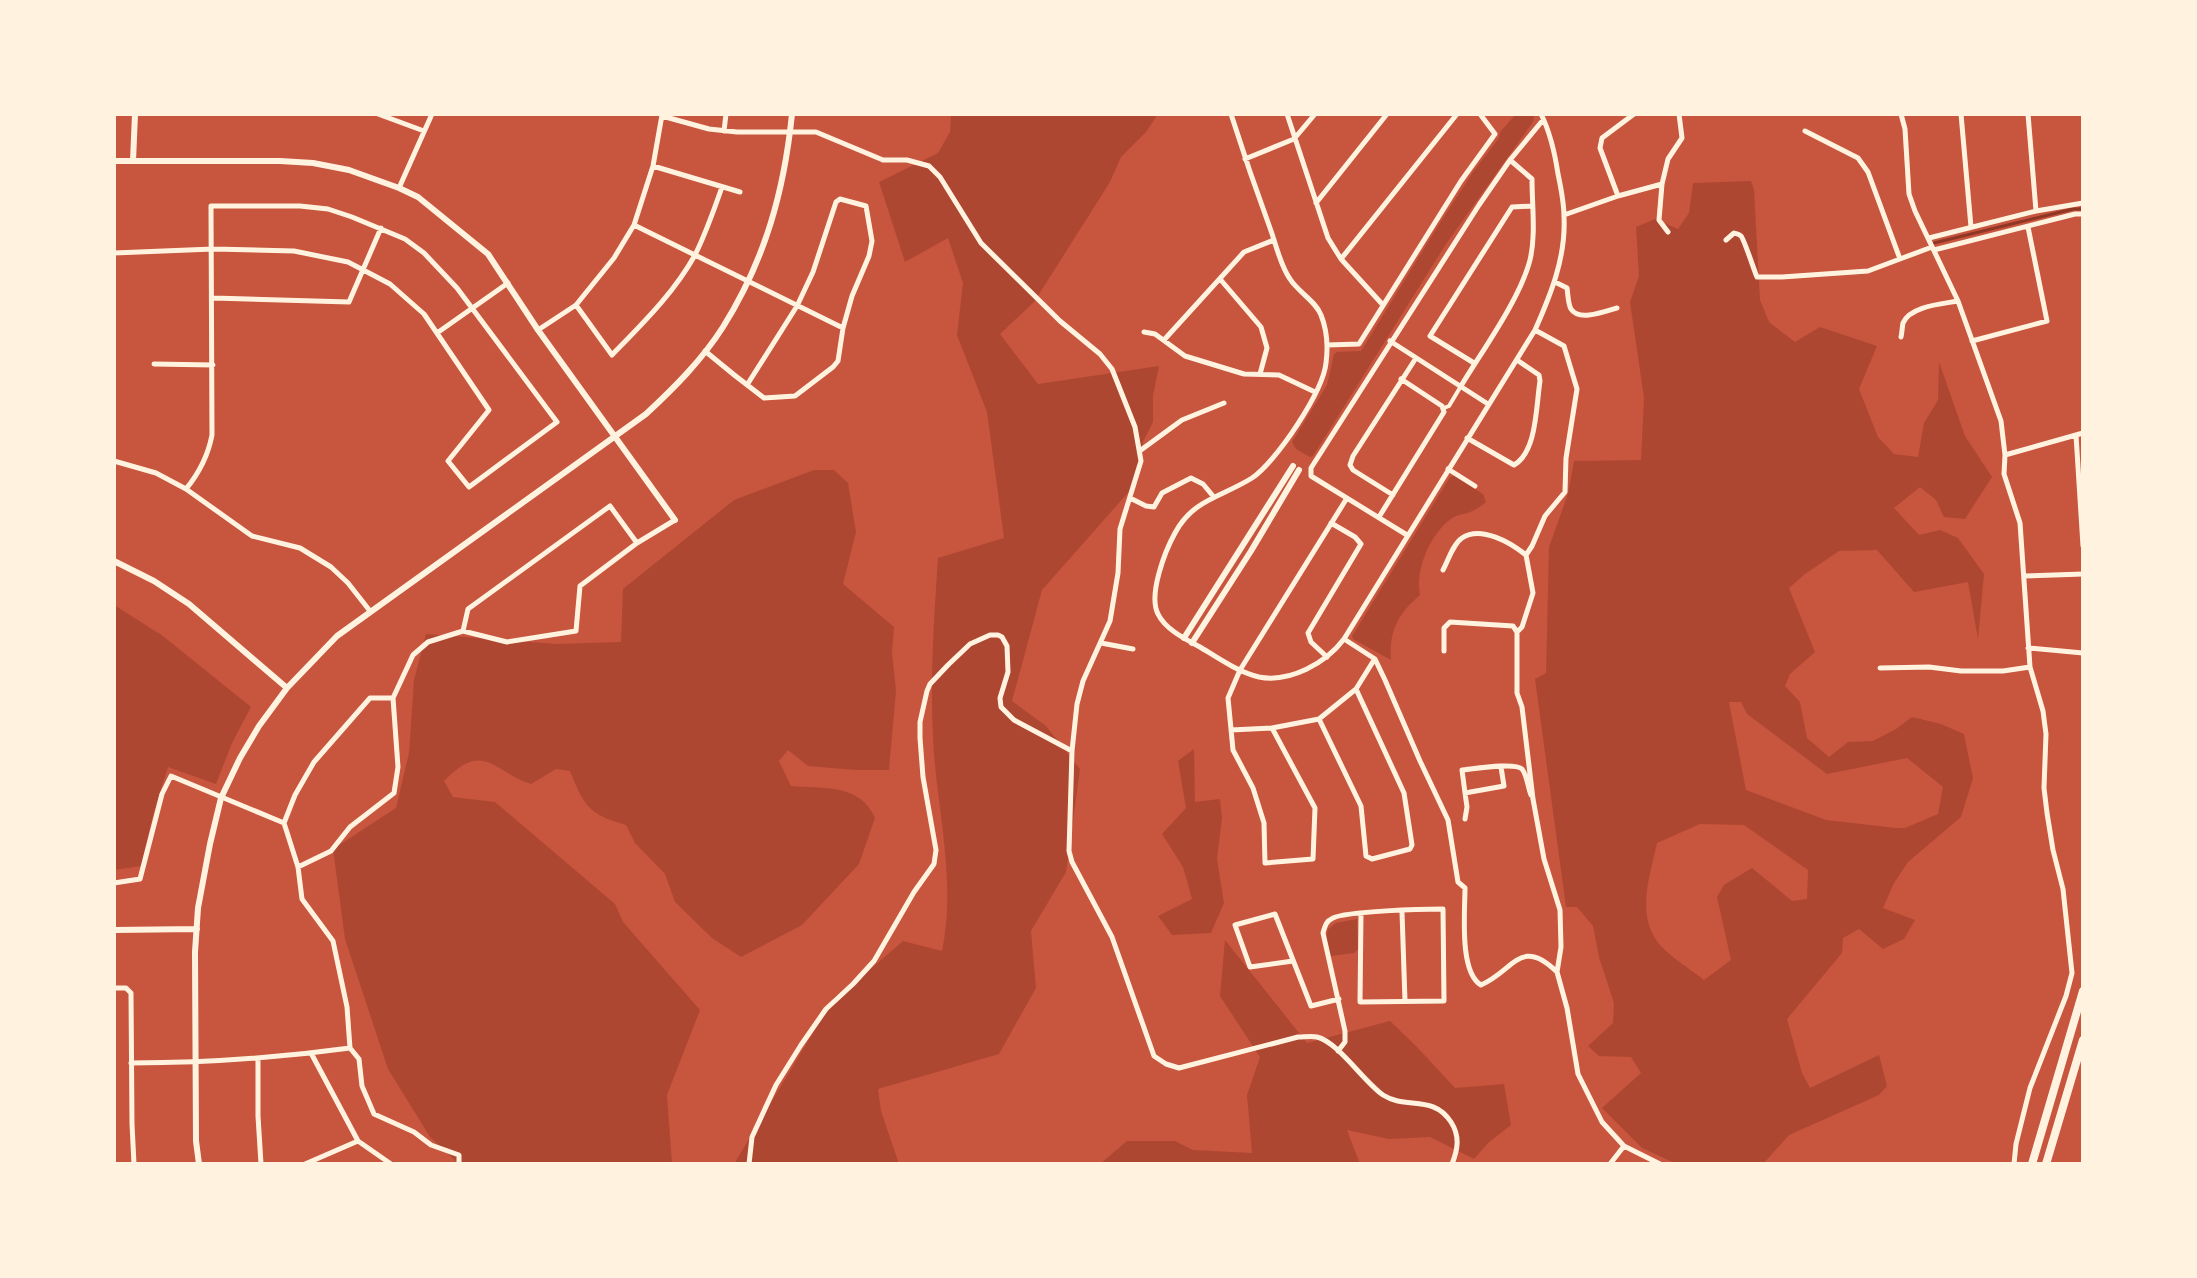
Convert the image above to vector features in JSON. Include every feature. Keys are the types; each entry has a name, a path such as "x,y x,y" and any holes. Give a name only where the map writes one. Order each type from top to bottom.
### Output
{"highway":[{"path":"2032,1164 2083,991"},
{"path":"2046,1164 2083,1040"},
{"path":"2066,1099 2083,1058"}],"street":[{"path":"133,161 135,114"},
{"path":"378,114 424,131"},
{"path":"399,188 432,114"},
{"path":"724,131 726,114"},
{"path":"199,1164 196,1141 197,929 202,882 221,798 240,758 287,688 337,636 646,414 705,351 722,329 748,282 774,218 782,186 792,114"},
{"path":"1231,114 1289,279 1320,311 1325,327 1326,364 1315,392 1278,453 1264,469 1197,505 1175,532 1155,587 1154,601 1166,626 1240,670 1260,677 1285,676 1306,670 1327,657 1344,639 1535,330 1560,263 1564,215 1557,166 1542,117"},
{"path":"1287,114 1328,238 1341,259 1383,305"},
{"path":"1245,159 1294,139 1315,114"},
{"path":"1316,203 1387,114"},
{"path":"1341,259 1457,114"},
{"path":"1327,345 1359,344 1461,181 1495,134 1480,114"},
{"path":"1618,196 1600,148 1602,138 1634,114"},
{"path":"1668,232 1659,220 1662,184 1668,159 1682,138 1679,114"},
{"path":"1901,114 1905,129 1909,194 1958,301 2001,421 2004,474 2020,523 2030,667 2043,711 2046,734 2044,788 2053,850 2063,889 2072,973 2030,1088 2014,1164"},
{"path":"1961,114 1971,227"},
{"path":"2028,114 2036,211"},
{"path":"538,330 576,305 614,258 634,225 653,166 662,115 724,131 816,132 883,160 907,160 929,166 940,177 981,243 1060,321 1106,360 1135,427 1140,468 1120,529 1113,605 1080,692 1072,751 1069,851 1112,937 1154,1056 1179,1068 1298,1037 1319,1037 1383,1094 1397,1102 1423,1103 1439,1109 1458,1139 1452,1164"},
{"path":"1407,535 1311,476 1311,468 1390,341 1542,117"},
{"path":"1805,131 1858,158 1871,180 1900,259"},
{"path":"1444,408 1449,406 1516,292 1530,261 1532,179 1510,160"},
{"path":"114,161 313,163 349,170 418,197 488,254 538,330 675,520 637,543 580,586 576,631 507,642 463,631 428,642 413,655 393,698 398,767 394,793 350,827 331,851 298,867"},
{"path":"653,166 740,192"},
{"path":"1564,215 1662,184"},
{"path":"576,305 612,355 651,315 685,271 710,222 722,187"},
{"path":"705,351 747,385 764,398 795,396 838,361 852,296 872,241 866,206 840,199 836,202 813,272 797,306 747,385"},
{"path":"1929,238 2036,211 2083,203"},
{"path":"114,253 213,249 294,251 348,262 390,284 424,314 489,410 448,461 469,487 557,422 457,288 424,253 405,239 328,209 211,206 213,249 212,435 204,463 186,489"},
{"path":"1474,363 1430,336 1512,207 1532,206"},
{"path":"1726,240 1734,233 1743,238 1757,277 1868,271 1933,249 2083,214"},
{"path":"634,225 843,328"},
{"path":"1972,341 2047,321 2028,227"},
{"path":"213,298 349,302 381,228"},
{"path":"1164,340 1244,252 1274,240"},
{"path":"1220,279 1261,327 1267,348 1260,374"},
{"path":"1555,282 1567,288 1571,310 1577,314 1595,314 1617,308"},
{"path":"437,333 508,283"},
{"path":"1901,337 1904,320 1913,312 1958,301"},
{"path":"1526,555 1545,516 1565,492 1566,458 1577,389 1564,346 1535,330"},
{"path":"1144,332 1155,334 1185,356 1244,374 1285,377 1315,392"},
{"path":"1390,341 1488,404"},
{"path":"1393,495 1350,465 1416,358"},
{"path":"1467,438 1514,465 1530,448 1540,381 1539,375 1517,360"},
{"path":"154,364 213,365"},
{"path":"1401,379 1444,408"},
{"path":"1140,450 1182,420 1224,403"},
{"path":"1379,518 1444,408"},
{"path":"2005,455 2080,434 2083,546"},
{"path":"114,461 156,473 186,489 252,536 292,544 331,567 370,611"},
{"path":"1184,638 1296,468 1251,551 1192,643"},
{"path":"1448,469 1475,486"},
{"path":"1130,498 1154,507 1162,493 1191,478 1203,484 1213,496"},
{"path":"1272,728 1315,808 1313,859 1265,863 1264,823 1253,788 1233,750 1228,698 1240,670 1347,498"},
{"path":"463,631 468,609 610,506 637,543"},
{"path":"1327,657 1311,642 1308,633 1361,544 1331,523"},
{"path":"1443,570 1460,539 1471,534 1490,535 1512,544 1526,555 1533,593 1522,627 1517,632"},
{"path":"114,561 154,581 189,604 287,688"},
{"path":"2024,576 2083,574"},
{"path":"1444,651 1444,628 1450,622 1513,626 1517,632 1517,693 1522,707 1544,859 1560,910 1561,947 1557,972 1578,1074 1602,1122 1624,1146 1660,1164"},
{"path":"749,1164 752,1137 776,1085 826,1009 874,961 936,858 920,738 920,722 930,684 970,644 998,635 1007,646 1009,661 1000,698 1001,707 1014,720 1072,751"},
{"path":"1344,639 1375,659 1448,820 1458,882 1465,888 1467,962 1475,982 1481,985 1494,979 1513,961 1522,957 1544,959 1557,972"},
{"path":"1101,643 1133,649"},
{"path":"2028,648 2083,653"},
{"path":"1231,730 1272,728 1319,719 1356,689 1375,659"},
{"path":"1880,668 2003,671 2030,667"},
{"path":"1319,719 1361,806 1366,856 1372,859 1410,849 1412,845 1404,793 1356,689"},
{"path":"393,698 370,698 361,708 314,762 295,795 284,823 298,867 302,899 333,941 347,1007 350,1048 359,1059 362,1086 374,1114 414,1132 431,1145 459,1155 459,1164"},
{"path":"1465,819 1467,807 1462,770 1515,765 1524,773 1533,799"},
{"path":"1465,793 1504,786 1501,767"},
{"path":"114,883 140,879 162,794 171,776 284,823"},
{"path":"1338,1051 1345,1042 1345,1031 1323,933 1330,919 1361,913 1443,909 1444,1001 1360,1002 1361,913"},
{"path":"1402,912 1405,1001"},
{"path":"1293,961 1250,967 1235,925 1275,914 1311,1006 1339,999"},
{"path":"114,930 197,929"},
{"path":"114,988 126,988 131,993 134,1164"},
{"path":"131,1063 258,1059 350,1048"},
{"path":"311,1053 358,1141 391,1164"},
{"path":"258,1059 261,1164"},
{"path":"305,1164 358,1141"},
{"path":"1610,1164 1624,1146"}],"shaded area":[{"path":"951,114 1158,114 1146,132 1121,157 1110,182 1034,302 1000,334 1038,384 1159,366 1153,396 1153,422 1143,442 1133,487 1042,590 1012,701 1046,726 1080,769 1066,872 1031,931 1036,988 999,1054 878,1089 881,1111 899,1164 734,1164 835,996 903,941 942,951 947,870 935,764 932,692 938,558 1004,538 987,412 957,335 963,283 948,238 905,262 879,182 938,153 950,132"},
{"path":"1516,114 1532,114 1533,122 1446,244 1313,456 1296,449 1292,442 1327,385 1334,354 1361,351 1473,172"},
{"path":"1751,181 1760,300 1769,322 1795,342 1820,327 1877,346 1859,389 1878,437 1894,454 1918,457 1924,423 1938,400 1939,362 1965,436 1992,477 1965,519 1944,517 1936,500 1920,487 1894,508 1919,535 1940,530 1958,538 1984,574 1978,639 1968,582 1914,592 1877,550 1839,551 1789,588 1815,652 1790,674 1785,686 1800,702 1807,738 1829,757 1848,742 1873,741 1912,717 1964,734 1973,778 1961,817 1908,862 1883,908 1915,920 1904,939 1883,949 1859,929 1843,938 1842,953 1787,1019 1802,1073 1810,1088 1879,1055 1887,1086 1879,1095 1789,1135 1763,1164 1677,1164 1642,1148 1602,1108 1641,1073 1631,1057 1599,1056 1588,1046 1613,1023 1614,1003 1593,926 1577,907 1566,907 1535,679 1546,673 1549,547 1568,494 1574,461 1641,460 1644,398 1630,302 1639,276 1636,227 1655,219 1678,229 1689,213 1693,183","holes":["1729,702 1741,702 1747,714 1827,774 1907,758 1943,787 1938,814 1905,828 1826,820 1746,790","1700,824 1744,825 1808,870 1807,899 1792,901 1752,868 1724,885 1717,897 1731,960 1704,980 1660,945 1652,934 1646,909 1648,882 1657,843"]},
{"path":"814,470 834,470 848,483 856,532 843,584 894,627 892,652 896,691 889,770 808,766 788,750 779,761 791,786 850,793 868,807 875,818 859,864 802,925 741,957 712,938 675,902 665,874 635,843 626,825 603,817 589,807 570,771 556,769 531,784 488,762 469,762 458,769 444,781 453,797 495,802 615,904 623,922 700,1010 667,1095 672,1164 459,1164 430,1137 388,1069 345,939 333,849 396,808 409,753 414,680 426,634 556,644 621,642 623,589 734,500"},
{"path":"1454,476 1483,494 1486,502 1451,519 1431,543 1422,564 1420,595 1406,609 1393,632 1391,660 1352,636 1450,477"},
{"path":"114,605 163,636 251,707 232,743 216,784 168,767 141,866 114,870"},
{"path":"1194,749 1195,802 1220,799 1222,818 1217,859 1224,903 1211,933 1172,935 1158,916 1192,899 1183,867 1162,834 1186,808 1178,761"},
{"path":"1357,919 1358,949 1354,953 1331,956 1326,939 1328,929 1336,923"},
{"path":"1225,940 1307,1043 1390,1021 1455,1088 1504,1084 1511,1125 1474,1159 1430,1137 1389,1139 1347,1130 1360,1164 1100,1164 1127,1141 1175,1141 1193,1150 1252,1153 1247,1095 1260,1057 1220,996"}],"waterway":[{"path":"1934,243 2083,209"}]}
